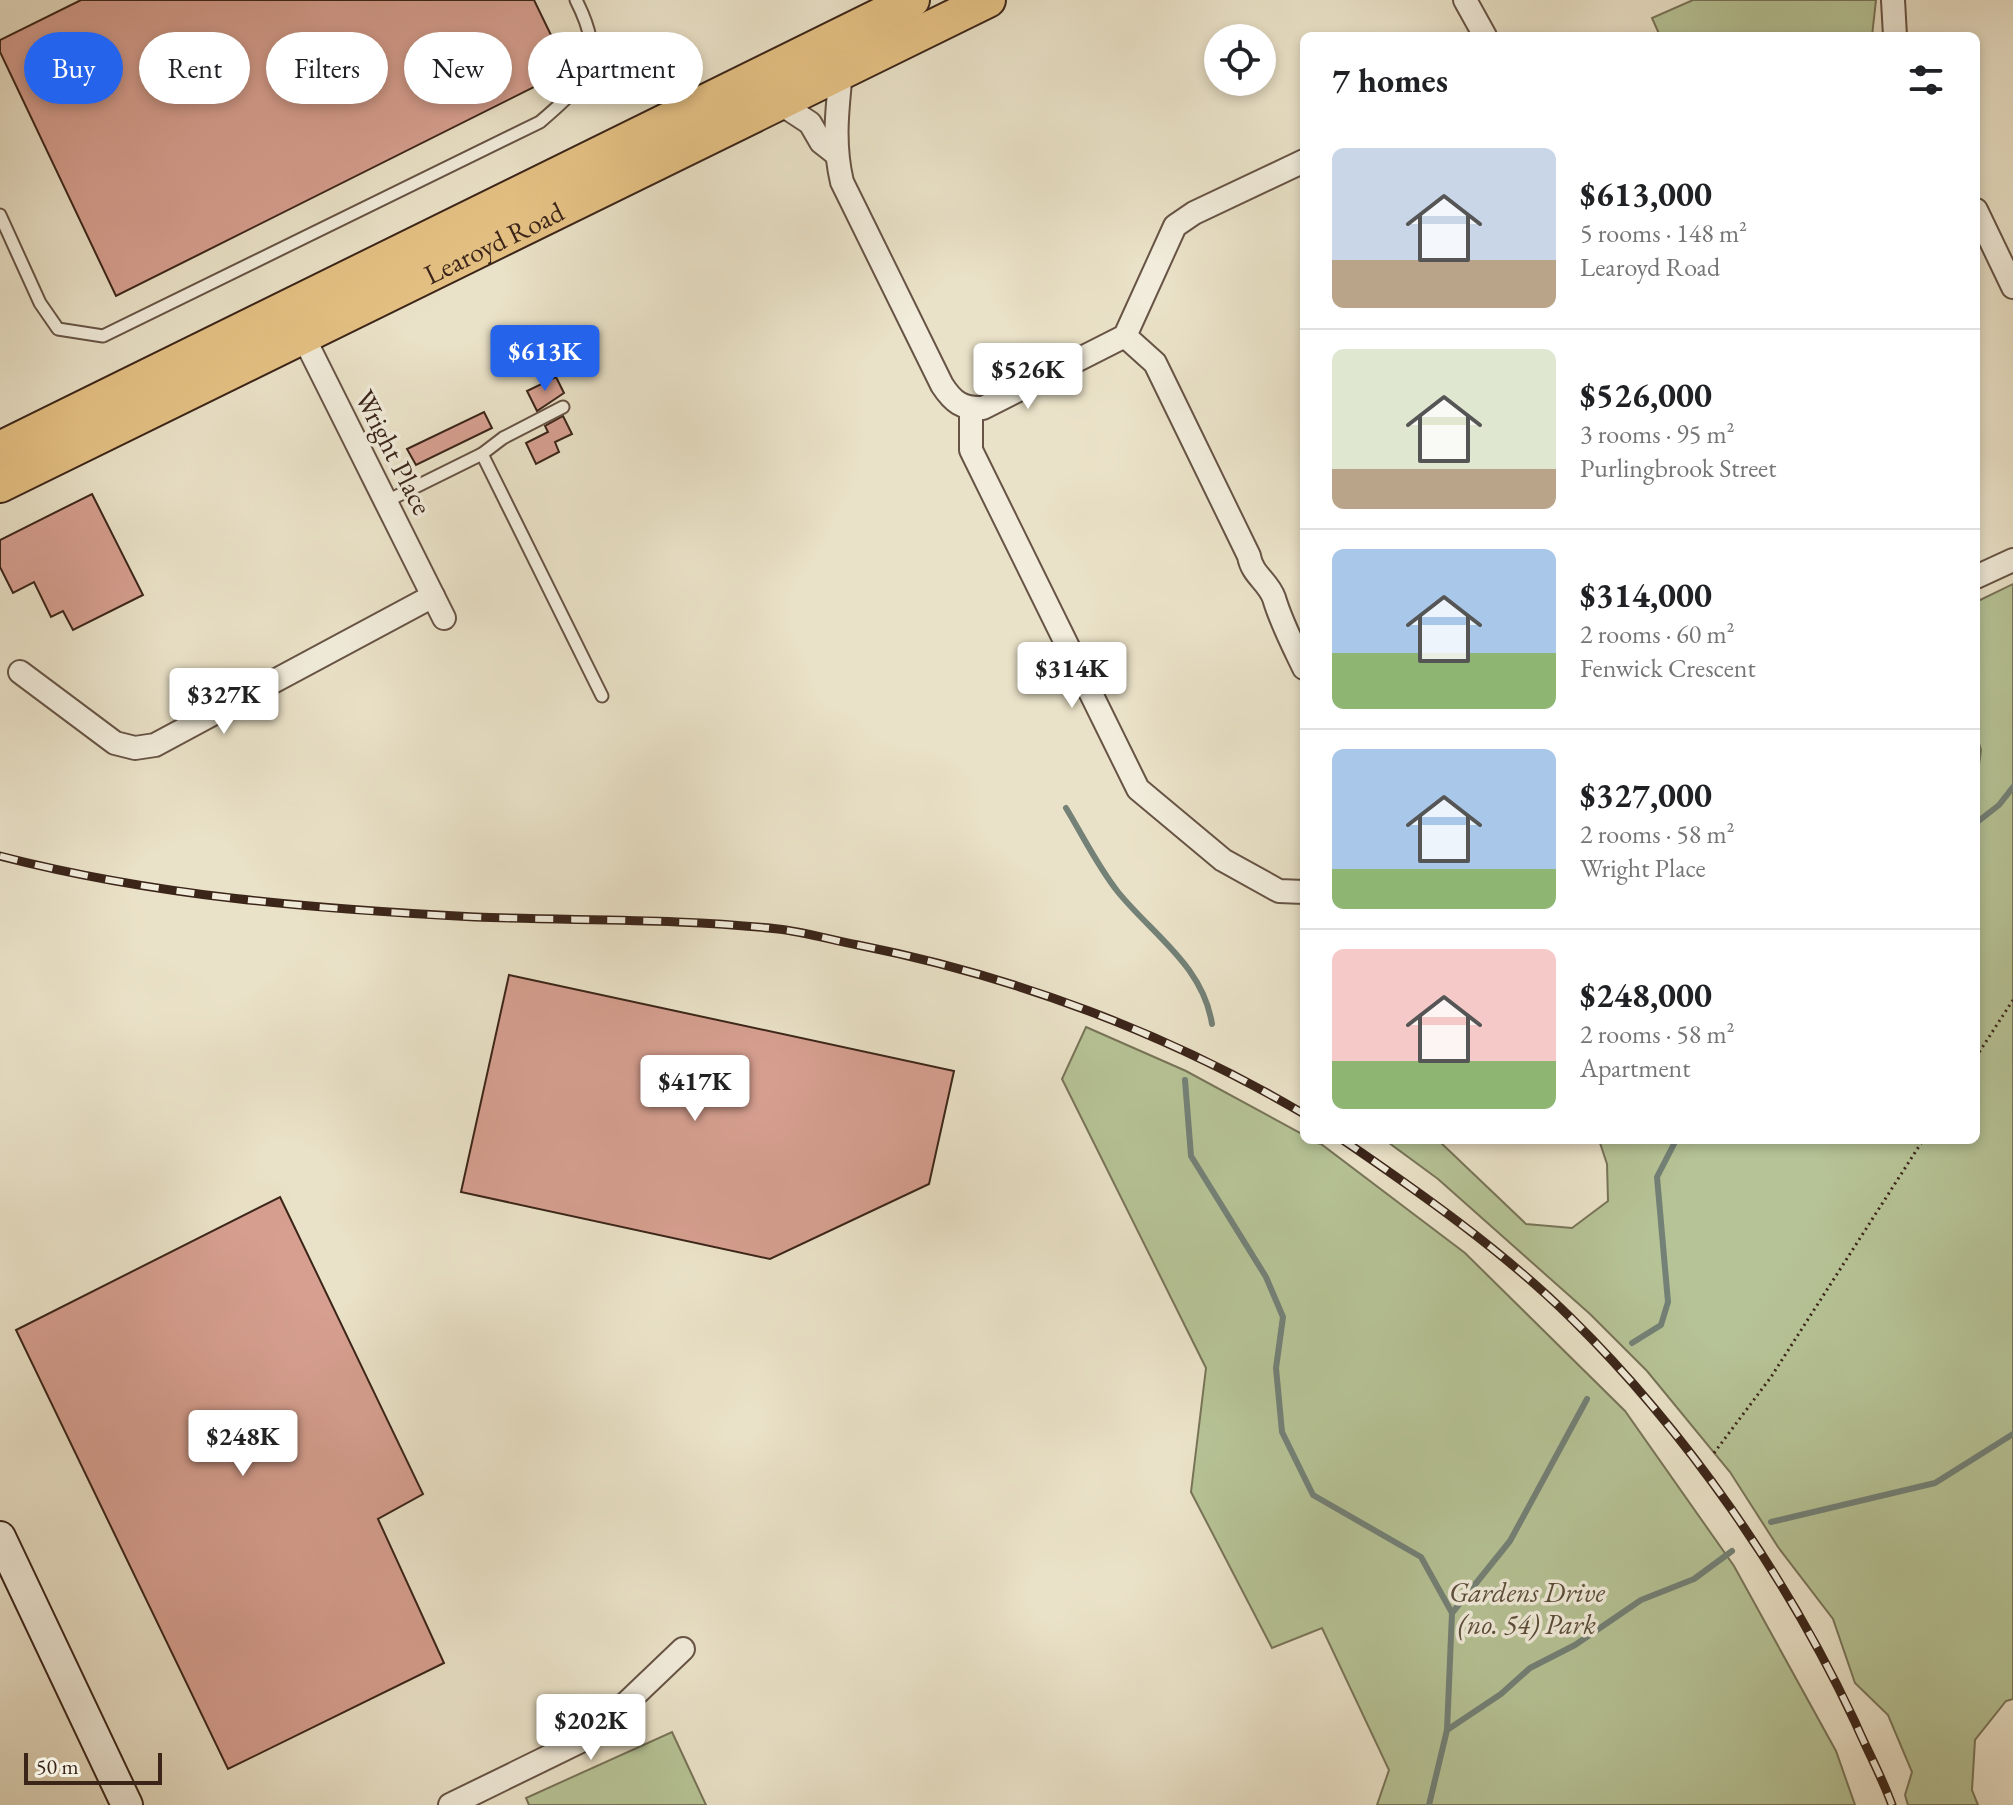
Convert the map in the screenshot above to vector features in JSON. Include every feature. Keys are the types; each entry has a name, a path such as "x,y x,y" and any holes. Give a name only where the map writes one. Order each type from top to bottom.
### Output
{"main road":[{"name":"Learoyd Road","path":"0,449 912,0"},
{"name":"Learoyd Road","path":"0,485 302,334 988,0"}],"street":[{"path":"1465,0 1483,32"},
{"path":"1893,0 1895,32"},
{"path":"841,72 835,110 839,136 835,153 842,182 942,385 952,399 971,408 983,408 1125,336 1175,226 1194,213 1300,167"},
{"path":"778,102 810,123 821,142 835,153"},
{"path":"1980,218 2013,287"},
{"name":"Wright Place","path":"302,334 444,618"},
{"path":"1125,336 1155,363 1249,556 1251,569 1274,597 1275,608 1300,660"},
{"path":"971,408 971,450 1134,783 1223,860 1279,891 1300,892"},
{"path":"1980,575 2013,560"},
{"path":"20,672 115,743 135,748 155,745 433,596"},
{"path":"0,1537 127,1805"},
{"path":"450,1805 593,1735 683,1649"}],"lane":[{"path":"0,215 40,303 58,329 103,336 540,122 572,95 586,72 594,43 576,0"},
{"path":"385,502 482,454 503,438 563,407"},
{"path":"482,454 602,696"}],"path":[{"path":"1980,1051 2013,1000"},
{"path":"1714,1453 1771,1377 1920,1144"}],"green space":[{"path":"1693,0 1876,0 1872,32 1658,32 1652,18"},
{"path":"2013,584 2013,1699 2006,1701 1975,1740 1972,1790 1978,1805 1908,1805 1905,1795 1912,1772 1888,1715 1855,1683 1833,1619 1778,1547 1730,1472 1647,1371 1590,1314 1438,1179 1390,1144 1442,1144 1526,1224 1572,1228 1608,1201 1607,1164 1600,1144 1980,1144 1980,600"},
{"name":"Gardens Drive (no. 54) Park","path":"1086,1027 1186,1071 1300,1133 1300,1144 1321,1144 1465,1253 1625,1411 1734,1566 1836,1751 1855,1805 1377,1805 1389,1770 1322,1628 1272,1648 1191,1492 1206,1368 1062,1079"},
{"path":"672,1732 706,1805 529,1805 526,1798"}],"building":[{"path":"81,0 534,0 550,32 528,32 528,90 512,98 512,32 404,32 404,104 500,104 116,296 25,104 123,104 123,32 24,32 24,102 0,52 0,40"},
{"path":"556,377 564,393 537,411 527,391"},
{"path":"484,412 492,428 416,465 407,449"},
{"path":"563,416 572,434 555,442 559,452 536,464 526,443 548,432 545,426"},
{"path":"92,494 143,595 73,630 63,611 51,617 34,582 13,593 0,567 0,540"},
{"path":"509,975 954,1071 929,1184 770,1259 461,1192"},
{"path":"280,1197 423,1494 378,1519 444,1663 228,1769 16,1330"}],"waterway":[{"path":"1980,820 1999,805 2013,787"},
{"path":"1066,808 1118,892 1188,968 1207,1003 1212,1024"},
{"path":"1185,1080 1191,1156 1266,1277 1283,1317 1276,1368 1282,1432 1313,1495 1421,1557 1452,1613"},
{"path":"1632,1343 1661,1325 1668,1302 1657,1177 1674,1144"},
{"path":"1429,1805 1447,1730 1452,1613 1510,1541 1587,1399"},
{"path":"1771,1522 1935,1483 2013,1434"},
{"path":"1447,1730 1501,1694 1530,1668 1575,1645 1641,1600 1694,1579 1732,1551"}],"railway":[{"path":"0,856 58,870 176,891 295,905 475,917 703,923 798,932 974,973 1088,1011 1198,1058 1300,1112"},
{"path":"1349,1144 1490,1246 1545,1293 1654,1408 1731,1508 1766,1560 1828,1668 1892,1805"}]}
